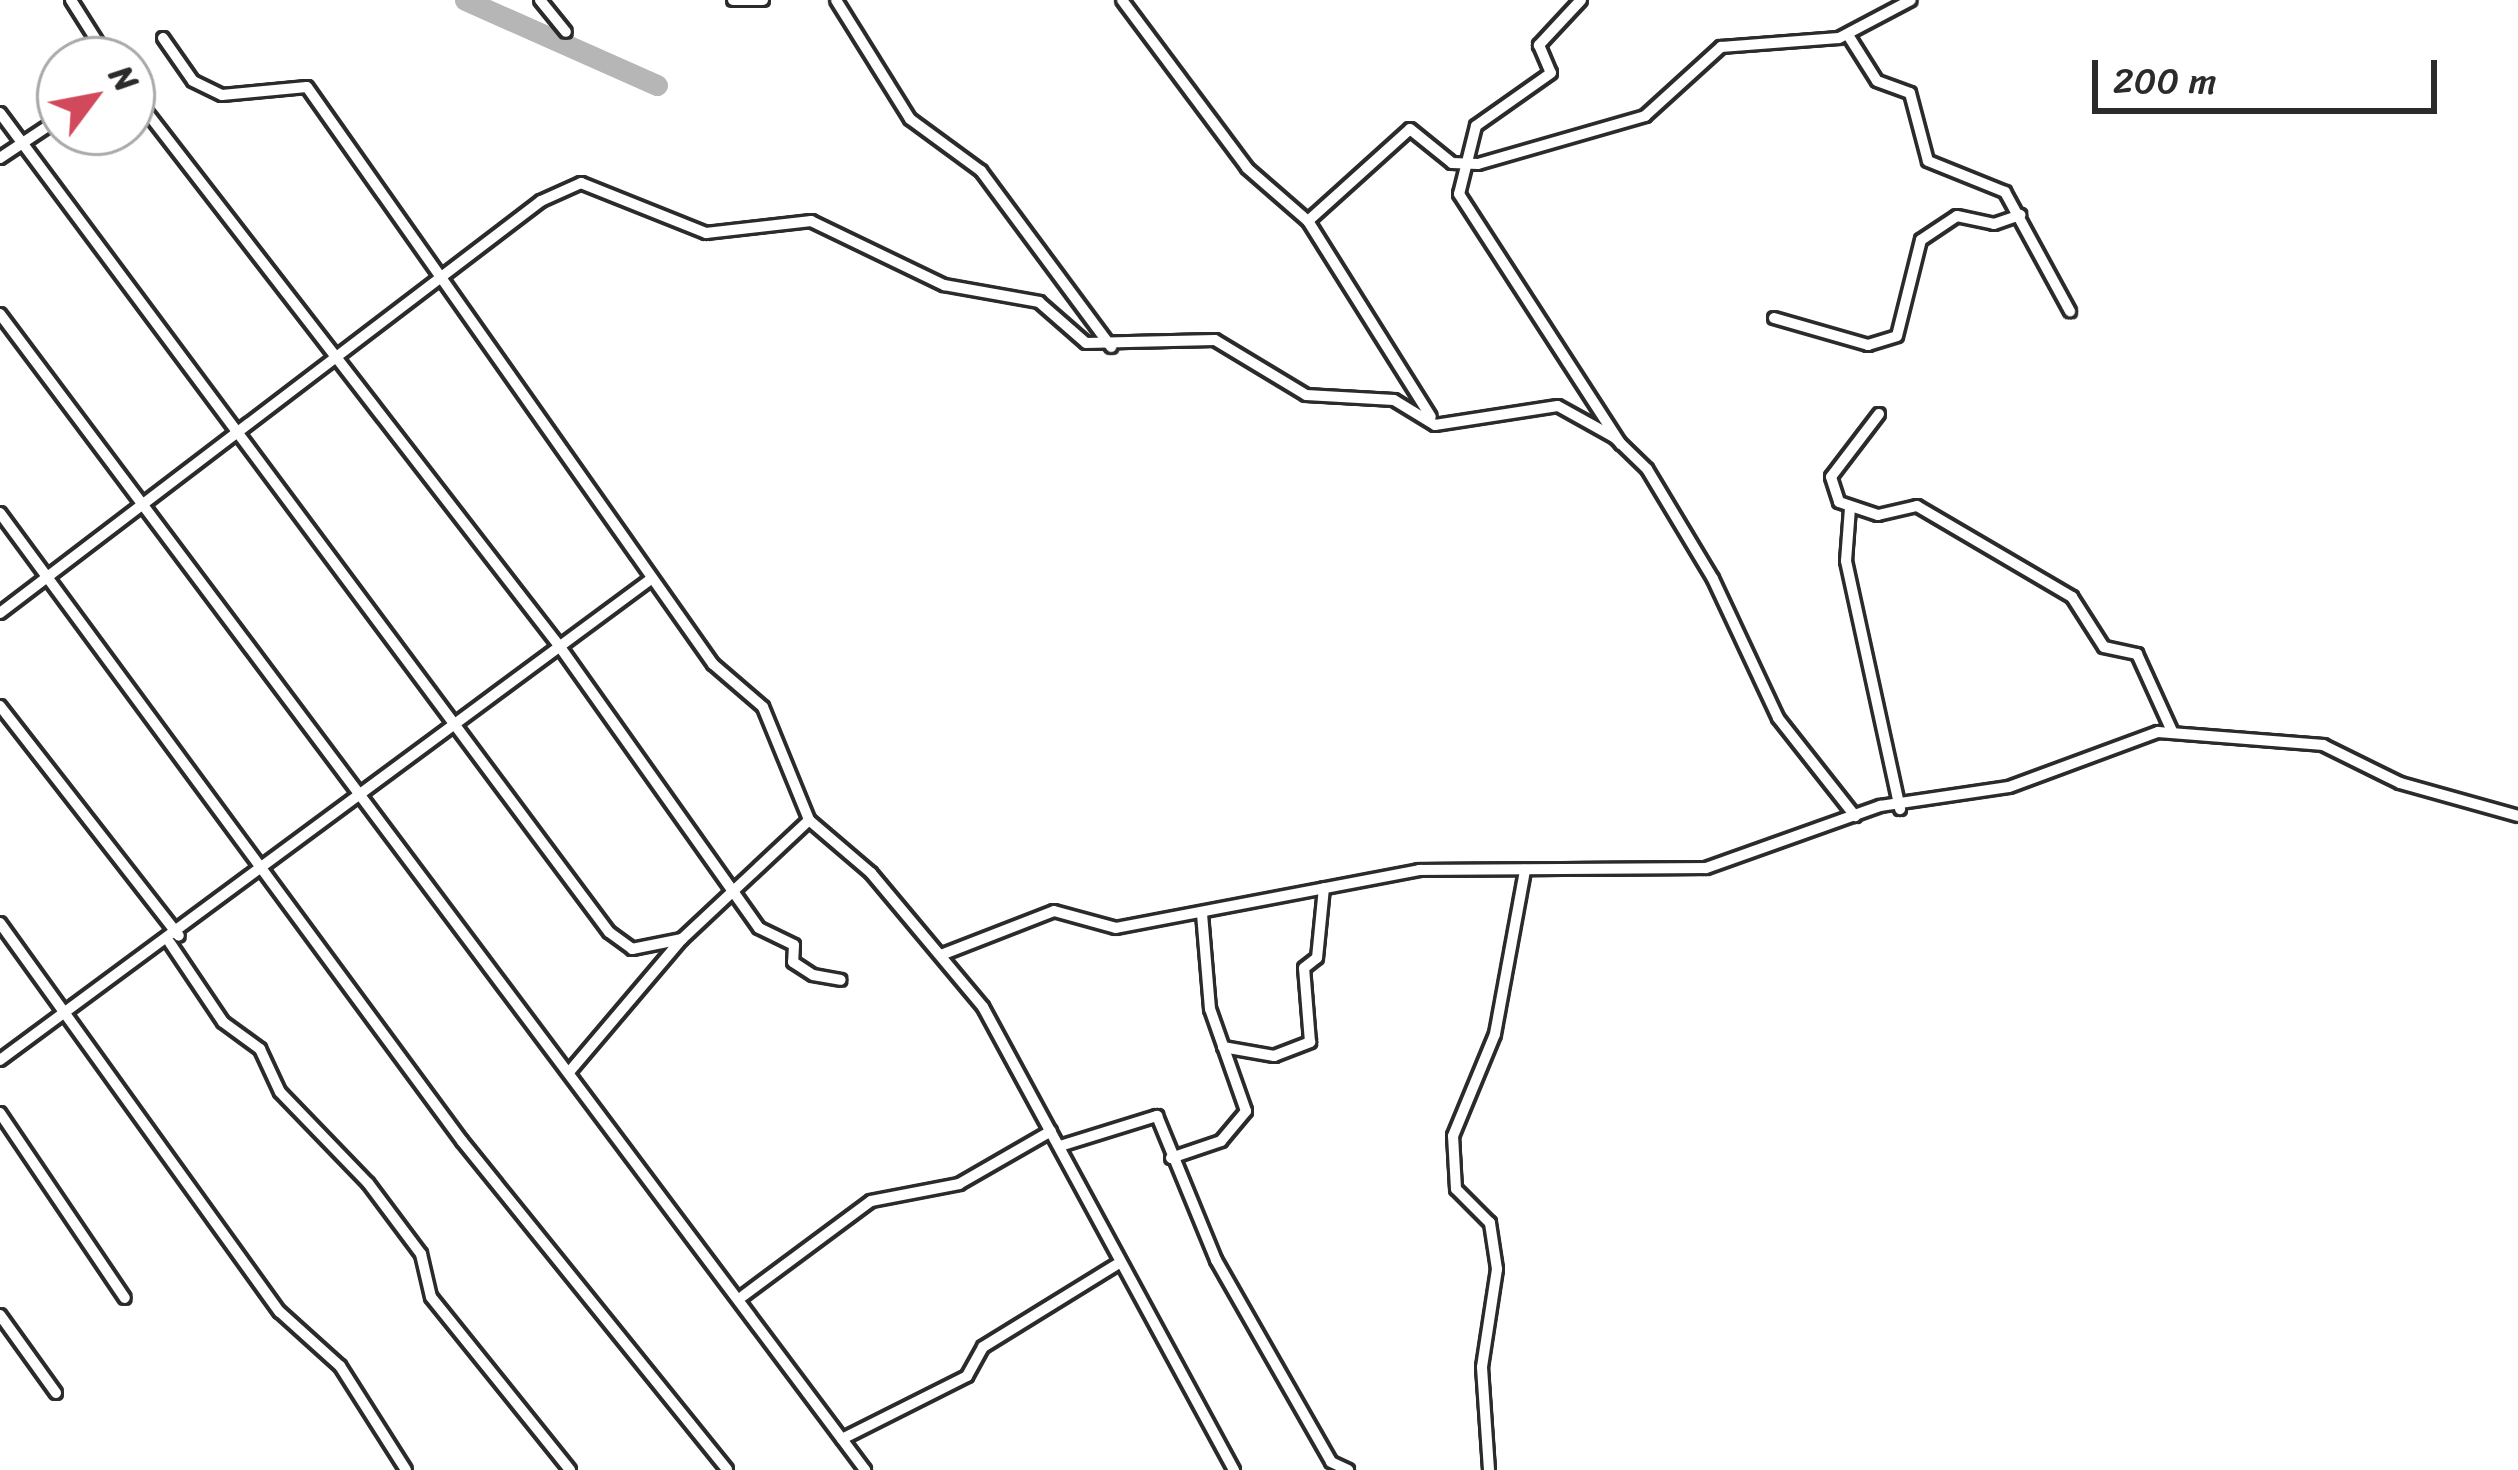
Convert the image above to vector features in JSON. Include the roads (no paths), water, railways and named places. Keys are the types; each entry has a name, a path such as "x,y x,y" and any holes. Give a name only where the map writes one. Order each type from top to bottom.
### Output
{"street":[{"path":"71,0 94,36"},
{"path":"541,0 566,32"},
{"path":"733,0 763,0"},
{"path":"836,0 910,119 981,171 1112,347"},
{"path":"1121,0 1247,168 1308,221 1436,425"},
{"path":"1581,0 1539,45 1551,73 1486,113 1459,165 1459,194 1713,579 1778,718 1855,816"},
{"path":"1459,165 1645,116 1721,47 1848,34 1911,0"},
{"path":"1848,34 1877,81 1910,93 1928,161 1980,175 2020,215 2069,311"},
{"path":"163,38 193,80 222,95 307,87 652,579 786,741 809,820 940,955 1060,1146 1116,1265 1234,1470"},
{"path":"0,113 609,932 632,949 682,939"},
{"path":"156,124 560,647 735,887 759,928 794,945 793,962 841,980"},
{"path":"1308,221 1410,129 1459,165"},
{"path":"0,158 36,136"},
{"path":"0,613 140,500 581,183 706,233 811,221 944,285 1039,302 1072,335 1112,347 1216,340 1306,395 1394,400 1436,425 1558,406 1622,444"},
{"path":"1774,318 1868,344 1897,336 1921,240 1957,216 1994,224 2020,215"},
{"path":"0,314 743,1296 865,1470"},
{"path":"1879,413 1831,476 1850,508 1846,561 1900,809"},
{"path":"1850,508 1917,506 2072,597 2104,647 2137,654 2172,731"},
{"path":"0,513 266,862 463,1142 728,1470"},
{"path":"0,1060 174,940 266,862 652,579"},
{"path":"0,706 174,940 223,1022 260,1049 280,1092 368,1183 421,1254 431,1298 570,1470"},
{"path":"940,955 1054,911 1116,928 1419,870 1706,868 1855,816 2009,787 2172,731 2323,745 2400,783 2518,816"},
{"path":"570,1071 682,939 809,820"},
{"path":"1489,1470 1482,1367 1497,1269 1490,1223 1456,1189 1453,1136 1495,1034 1525,870"},
{"path":"1222,1046 1274,1056 1310,1042 1304,968 1316,958 1324,888"},
{"path":"1171,1158 1221,1141 1246,1111 1222,1046 1202,913"},
{"path":"0,923 406,1470"},
{"path":"1060,1146 1149,1111 1331,1462 1348,1470"},
{"path":"0,1113 125,1298"},
{"path":"743,1296 871,1201 959,1184 1051,1131"},
{"path":"842,1439 967,1376 983,1347 1116,1265"},
{"path":"0,1315 56,1393"}],"waterway":[{"path":"465,0 657,85"}]}
